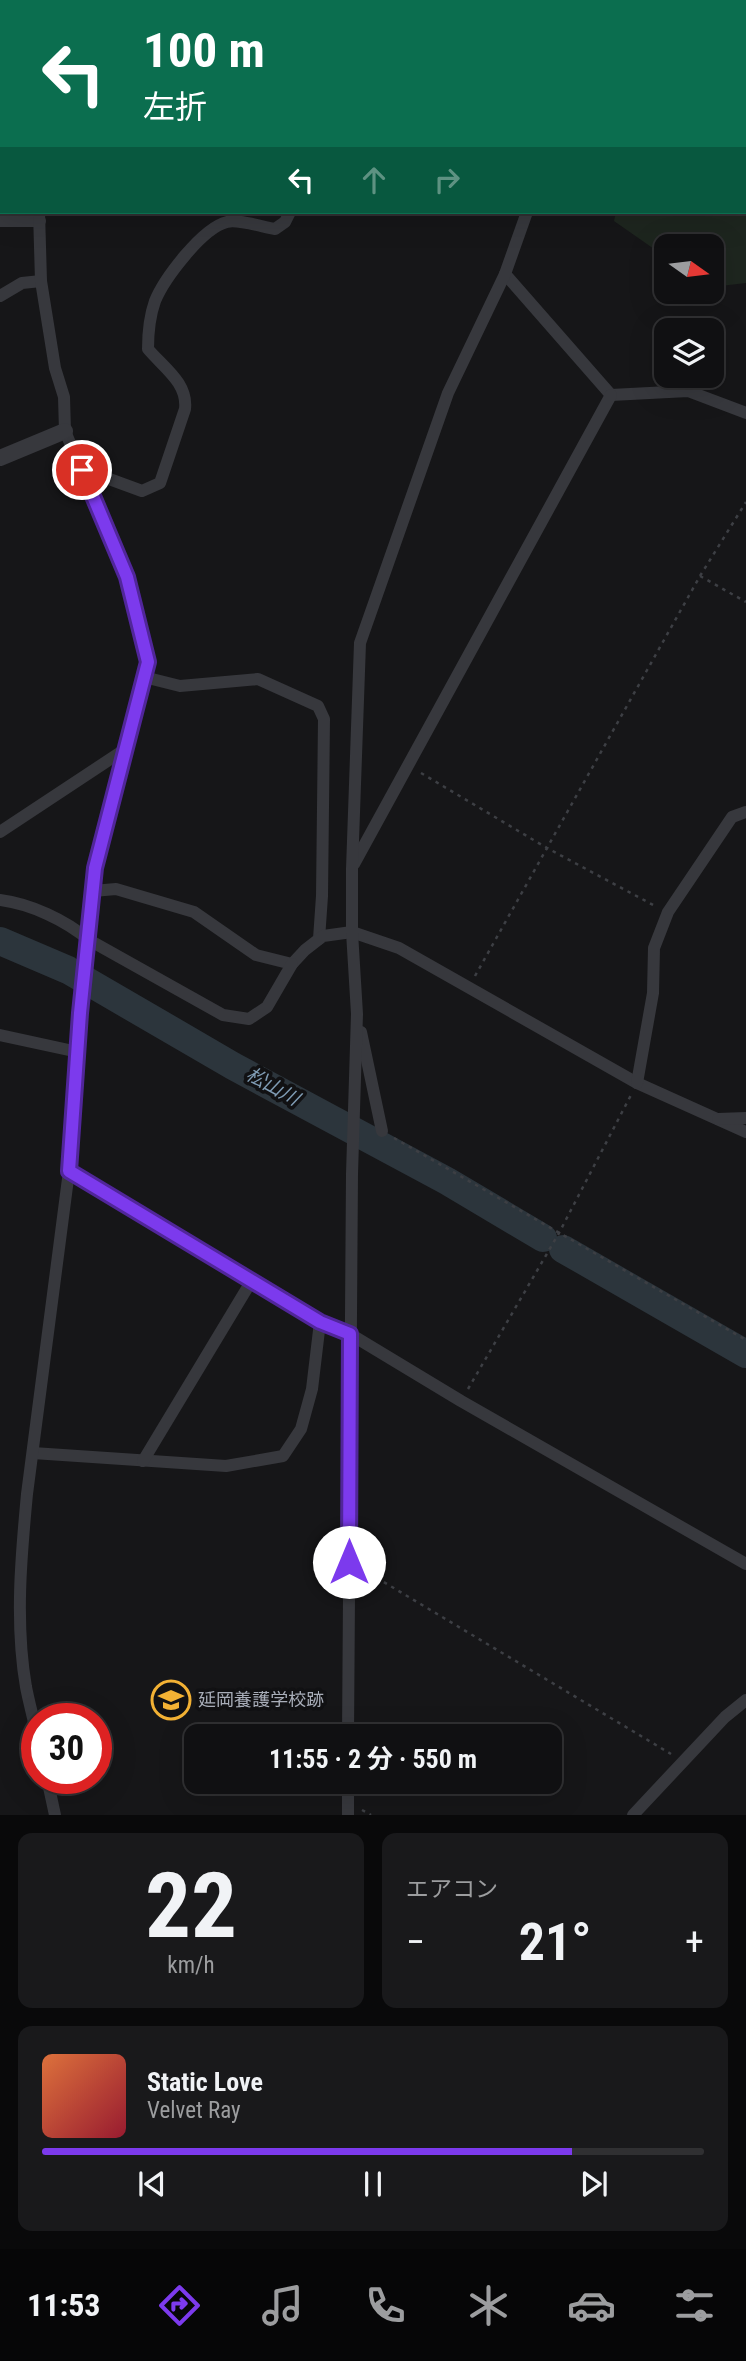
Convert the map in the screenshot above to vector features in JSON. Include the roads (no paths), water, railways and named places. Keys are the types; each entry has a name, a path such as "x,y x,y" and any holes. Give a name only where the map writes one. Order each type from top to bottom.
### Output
{"street":[{"path":"82,470 142,491 160,483 185,409 186,396 182,386 148,349 148,326 156,299 189,251 215,227 229,221 275,229 285,222 289,214"},
{"path":"348,1724 352,1174 357,1014 352,932 352,869 360,643 448,393 505,274 526,214"},
{"path":"0,221 40,216 41,281 55,368 64,397 65,431 127,577 148,662 95,868 80,1013 69,1171 22,1543 21,1615 26,1685 30,1703"},
{"path":"505,274 611,395"},
{"path":"0,296 22,283 41,281"},
{"path":"611,395 688,391 746,413"},
{"path":"352,869 611,395"},
{"path":"0,458 65,431"},
{"path":"144,677 180,686 258,679 318,706 324,719 319,939"},
{"path":"0,832 127,748"},
{"path":"637,1083 653,993 654,948 668,912 732,817 746,812"},
{"path":"93,891 116,889 194,912 256,955 292,964"},
{"path":"0,900 14,902 71,925 89,940 223,1015 249,1019 267,1007 292,964 319,939 323,936 352,932 399,948 637,1083 746,1132"},
{"path":"357,1014 382,1131"},
{"path":"0,1035 78,1052"},
{"path":"717,1119 746,1118"},
{"path":"69,1171 320,1322 350,1334 461,1401 746,1564"},
{"path":"142,1461 252,1280"},
{"path":"33,1453 226,1466 283,1456 301,1429 312,1389 320,1322"},
{"path":"633,1815 725,1717 746,1700"},
{"path":"50,1794 55,1815"},
{"path":"348,1794 348,1815"}],"waterway":[{"name":"松山川","path":"0,941 68,970 233,1066 447,1181 543,1238"},
{"name":"松山川","path":"563,1249 746,1354"}],"place":[{"name":"延岡養護学校跡","path":"171,1700"}]}
